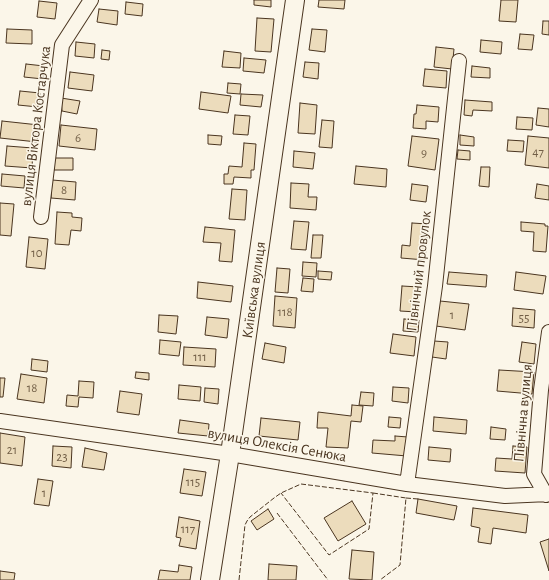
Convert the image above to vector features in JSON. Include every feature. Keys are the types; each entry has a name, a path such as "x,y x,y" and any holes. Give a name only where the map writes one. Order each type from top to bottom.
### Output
{"main road":[{"name":"Київська вулиця","path":"210,580 230,454 296,0"}],"street":[{"name":"вулиця Віктора Костарчука","path":"41,217 62,45 91,0"},
{"name":"Північний провулок","path":"407,484 435,286 459,61"},
{"name":"Північна вулиця","path":"547,494 534,474 541,390 549,332"},
{"name":"вулиця Олексія Сенюка","path":"0,421 230,454 407,484 505,496 547,494"}],"building":[{"path":"254,0 271,0 271,7 254,5"},
{"path":"319,0 345,0 344,9 318,7"},
{"path":"501,0 518,0 516,22 499,21"},
{"path":"39,1 57,3 55,19 37,17"},
{"path":"126,2 143,4 142,16 125,14"},
{"path":"99,9 118,11 117,25 97,22"},
{"path":"257,18 274,19 271,52 255,51"},
{"path":"543,21 549,21 549,35 542,34"},
{"path":"7,29 32,30 32,44 6,43"},
{"path":"312,29 327,30 325,52 309,50"},
{"path":"520,34 534,35 532,50 518,49"},
{"path":"481,40 502,42 501,54 480,52"},
{"path":"76,42 95,44 94,58 75,56"},
{"path":"436,47 454,49 452,69 434,67"},
{"path":"102,50 110,51 109,60 101,59"},
{"path":"224,51 241,53 240,68 222,67"},
{"path":"244,58 266,60 264,73 243,71"},
{"path":"305,62 319,63 318,79 303,77"},
{"path":"26,64 44,66 43,79 24,77"},
{"path":"472,66 490,68 490,78 471,77"},
{"path":"425,69 447,71 446,88 423,86"},
{"path":"70,72 94,75 92,91 68,88"},
{"path":"228,83 241,84 240,94 227,93"},
{"path":"20,91 40,93 38,107 18,105"},
{"path":"201,92 231,96 228,113 199,109"},
{"path":"241,94 263,95 261,107 240,105"},
{"path":"61,98 80,101 77,114 62,111"},
{"path":"465,100 492,102 492,111 473,110 472,116 464,115"},
{"path":"300,103 317,105 315,134 298,133"},
{"path":"417,105 439,107 438,122 426,121 426,129 413,128 414,114 416,114"},
{"path":"538,108 549,109 549,127 536,125"},
{"path":"235,115 250,116 248,135 233,134"},
{"path":"517,117 533,118 532,130 516,129"},
{"path":"322,120 334,121 332,148 319,147"},
{"path":"2,121 39,125 37,142 0,138"},
{"path":"61,125 97,129 95,150 59,146"},
{"path":"208,135 222,136 221,145 208,144"},
{"path":"460,135 474,137 474,146 460,145"},
{"path":"412,136 439,139 435,170 408,166"},
{"path":"528,136 549,138 549,168 525,165"},
{"path":"508,140 524,141 523,152 507,151"},
{"path":"244,143 256,144 254,170 251,170 251,178 234,177 233,184 224,184 224,174 228,174 229,166 242,167"},
{"path":"7,146 33,148 32,168 5,166"},
{"path":"458,150 470,151 470,160 457,159"},
{"path":"294,151 315,153 313,169 293,167"},
{"path":"54,158 73,158 73,170 54,170"},
{"path":"356,166 387,169 386,187 354,184"},
{"path":"481,167 490,167 489,187 479,186"},
{"path":"2,174 25,176 24,188 1,186"},
{"path":"52,180 76,182 75,200 51,198"},
{"path":"291,183 309,184 308,197 317,197 316,210 290,208"},
{"path":"412,184 428,186 426,202 410,200"},
{"path":"537,184 549,186 549,200 535,198"},
{"path":"232,189 247,190 245,220 229,219"},
{"path":"0,203 14,204 11,236 0,235"},
{"path":"57,212 72,213 72,217 82,218 81,231 71,230 69,245 55,244"},
{"path":"294,221 309,222 306,250 291,249"},
{"path":"521,222 545,224 545,226 548,226 546,252 533,251 534,232 521,231"},
{"path":"412,223 428,224 425,260 401,258 402,245 410,246"},
{"path":"205,227 235,230 232,262 219,261 221,243 203,242"},
{"path":"313,235 323,235 321,258 311,258"},
{"path":"29,237 48,239 45,269 26,267"},
{"path":"303,262 317,263 316,277 302,276"},
{"path":"277,268 290,269 288,293 275,292"},
{"path":"318,271 332,272 331,280 318,279"},
{"path":"449,272 487,275 486,287 447,284"},
{"path":"516,272 546,276 543,294 514,290"},
{"path":"303,278 314,279 313,292 301,291"},
{"path":"198,282 233,286 231,302 197,298"},
{"path":"402,286 419,287 417,312 400,311"},
{"path":"275,296 297,298 295,328 273,326"},
{"path":"440,301 469,304 465,330 436,326"},
{"path":"513,308 535,310 534,328 512,326"},
{"path":"159,315 178,316 176,334 158,332"},
{"path":"207,317 229,319 227,338 205,335"},
{"path":"404,319 419,320 418,332 403,331"},
{"path":"393,334 416,337 414,356 390,353"},
{"path":"160,340 181,342 179,356 159,354"},
{"path":"434,341 448,342 446,359 432,357"},
{"path":"522,342 536,344 534,364 519,362"},
{"path":"265,343 286,347 284,363 262,359"},
{"path":"184,347 216,349 215,367 183,365"},
{"path":"32,359 48,361 47,372 31,370"},
{"path":"499,370 534,372 532,394 497,391"},
{"path":"136,372 149,373 149,380 135,378"},
{"path":"21,374 47,378 44,403 17,399"},
{"path":"0,378 5,378 3,397 0,397"},
{"path":"79,381 94,382 93,398 79,397 78,407 66,406 67,395 78,396"},
{"path":"179,385 201,387 200,401 178,399"},
{"path":"393,387 409,388 408,403 392,401"},
{"path":"205,388 219,389 218,404 204,402"},
{"path":"120,391 142,394 139,415 117,412"},
{"path":"361,392 374,393 373,406 359,405"},
{"path":"352,405 363,406 361,422 351,421 348,448 326,447 328,428 317,428 318,412 351,416"},
{"path":"389,417 401,418 400,428 388,427"},
{"path":"434,417 467,420 466,434 433,431"},
{"path":"261,418 300,422 298,440 259,436"},
{"path":"180,420 209,424 208,436 178,433"},
{"path":"491,427 506,429 505,440 490,439"},
{"path":"0,433 25,437 22,466 0,463"},
{"path":"395,436 408,437 407,456 372,453 373,440 395,441"},
{"path":"53,446 72,447 71,468 52,466"},
{"path":"513,446 527,447 525,473 495,471 496,458 512,459"},
{"path":"429,447 451,449 450,462 428,460"},
{"path":"85,448 107,453 104,470 82,467"},
{"path":"184,469 206,472 202,496 180,493"},
{"path":"38,479 53,481 49,506 34,504"},
{"path":"418,499 457,506 454,520 416,513"},
{"path":"352,501 366,524 338,541 324,518"},
{"path":"473,508 528,515 526,533 493,528 491,544 478,542 480,528 471,526"},
{"path":"268,509 274,519 257,530 251,521"},
{"path":"179,517 200,521 196,549 179,546 181,538 176,537"},
{"path":"549,539 549,571 540,542"},
{"path":"352,550 374,552 372,580 349,579"},
{"path":"269,564 297,566 296,580 268,580"},
{"path":"179,565 192,567 190,580 158,580 160,570 178,572"},
{"path":"0,571 15,573 14,580 0,580"}],"fence":[{"path":"239,580 245,525 247,521 281,493 301,484 373,493 369,529 329,555 281,493"},
{"path":"373,493 406,498 400,565 380,580"},
{"path":"406,498 418,499"},
{"path":"277,513 328,580"}]}
